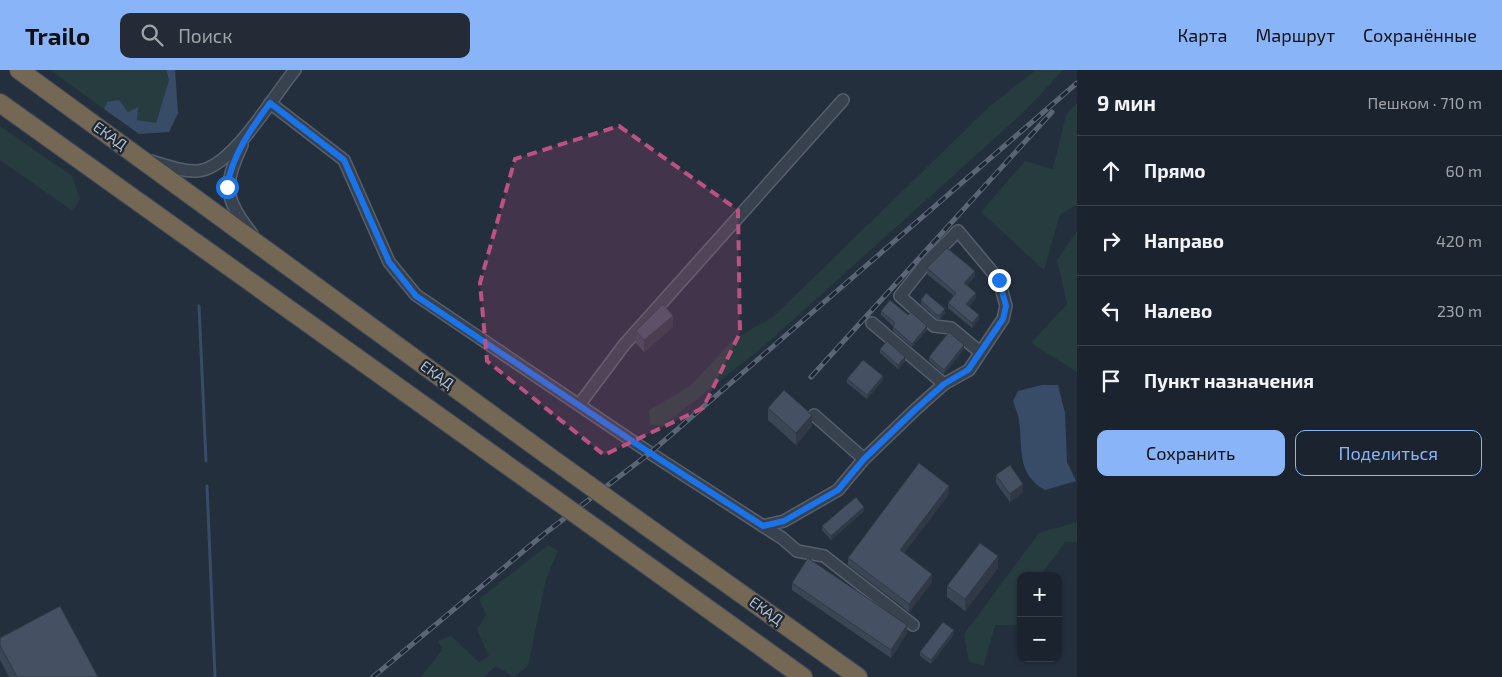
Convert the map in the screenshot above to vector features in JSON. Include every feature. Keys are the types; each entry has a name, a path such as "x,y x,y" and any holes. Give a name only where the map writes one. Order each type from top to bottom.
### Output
{"highway":[{"name":"ЕКАД","path":"19,70 547,455 858,677"},
{"path":"0,103 803,677"}],"street":[{"path":"138,156 168,167 197,171 221,162 246,137 295,70"},
{"path":"579,406 624,345 843,100"},
{"path":"270,103 344,160 389,262 416,296 579,406 782,538 797,551 824,556 913,625"},
{"path":"246,137 230,171 227,187 238,215 264,249"},
{"path":"763,526 784,521 838,490 864,459 944,384 968,370 1003,319 1006,306 999,280 958,231 927,262 900,296 934,326 951,328 980,352"},
{"path":"872,322 944,384"},
{"path":"814,415 864,459"}],"highlighted area":[{"path":"619,126 738,210 740,333 703,408 604,455 487,361 480,283 515,159"}],"green space":[{"path":"50,70 166,70 169,80 156,123 136,120 138,107 128,112 107,102 104,109"},
{"path":"1036,70 1063,70 1025,111 764,346 664,425 650,425 649,410 690,386 734,339 773,317 990,106"},
{"path":"1077,103 1077,205 1060,214 1044,270 981,212 1025,161 1053,169 1066,115"},
{"path":"0,126 72,176 80,199 73,211 0,160"},
{"path":"1077,231 1077,372 1031,343 1067,304 1057,260"},
{"path":"1077,522 1077,542 1065,542 1043,572 1017,572 1017,625 995,625 984,665 969,662 964,634 1039,533"},
{"path":"548,545 558,551 546,579 528,666 514,677 496,666 484,677 421,677 442,650 438,641 451,636 479,662 489,656 477,630 486,615 479,599"}],"water":[{"path":"166,70 175,70 178,113 169,132 139,134 104,109 107,102 119,100 128,112 138,107 137,120 156,123 169,80"},
{"path":"1042,385 1058,385 1065,413 1067,462 1076,481 1045,490 1036,484 1025,468 1021,450 1019,420 1013,401 1018,391"}],"building":[{"path":"947,248 975,271 964,283 976,293 966,304 979,315 972,323 948,303 956,293 927,268"},
{"path":"926,293 945,309 940,315 937,315 921,300"},
{"path":"890,300 908,315 911,312 927,326 912,344 893,327 895,323 881,311"},
{"path":"663,304 673,316 644,340 636,331"},
{"path":"949,332 964,345 944,370 929,357"},
{"path":"887,341 905,357 898,365 880,349"},
{"path":"863,360 883,376 867,395 847,379"},
{"path":"784,390 812,415 796,433 768,408"},
{"path":"919,463 949,486 900,550 932,574 909,604 848,558"},
{"path":"1010,465 1023,484 1010,494 996,475"},
{"path":"856,497 864,507 831,536 822,526"},
{"path":"980,543 998,556 965,599 947,586"},
{"path":"808,558 907,625 891,650 792,583"},
{"path":"60,606 98,677 17,677 0,645 0,638"},
{"path":"943,622 954,630 931,660 920,652"}],"waterway":[{"path":"199,306 206,461"},
{"path":"207,486 215,677"}],"railway":[{"path":"373,677 544,534 650,453 1077,83"},
{"path":"811,377 1052,112"}],"route":[{"path":"227,187 230,171 246,137 270,103 344,160 389,262 416,296 579,406 763,526 784,521 838,490 864,459 916,409 944,384 968,370 1003,319 1006,306 999,280"}]}
